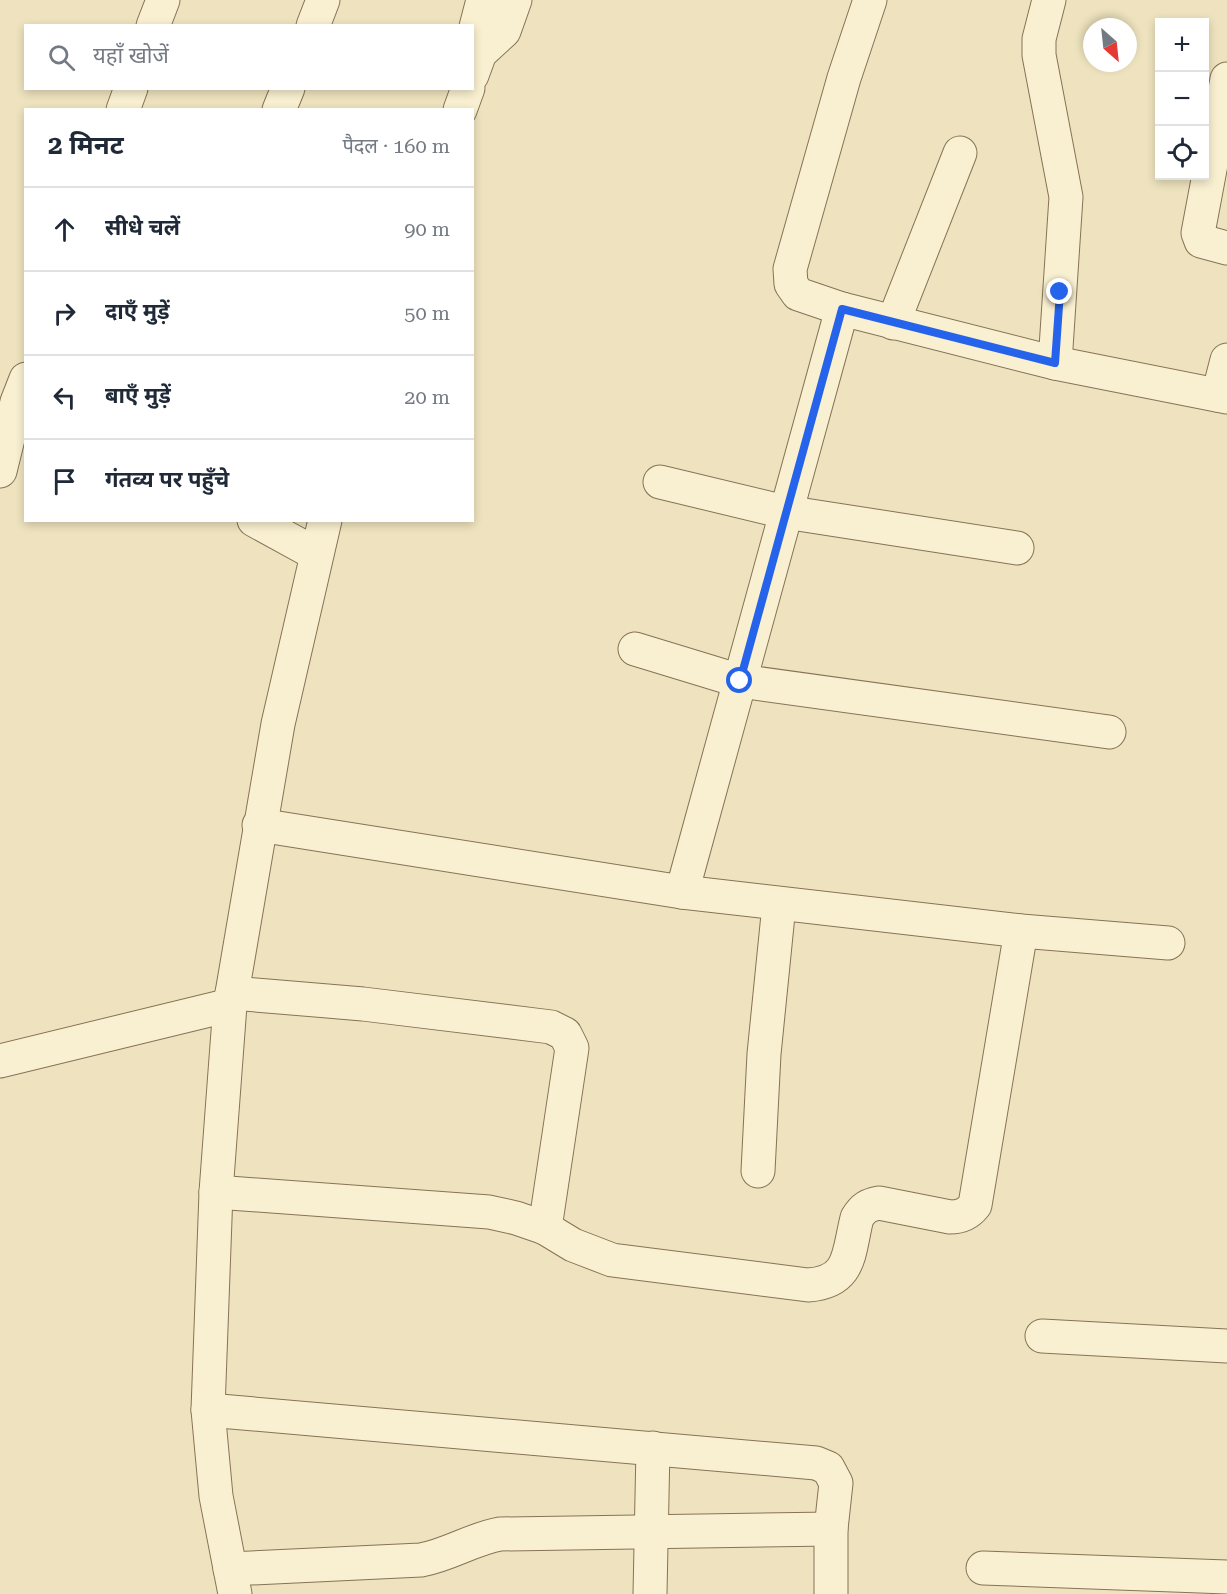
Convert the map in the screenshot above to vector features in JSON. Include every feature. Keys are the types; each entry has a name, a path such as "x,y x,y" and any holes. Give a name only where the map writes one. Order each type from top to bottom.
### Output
{"street":[{"path":"154,24 163,0"},
{"path":"314,24 323,0"},
{"path":"476,64 476,27 483,0"},
{"path":"476,64 504,31 515,0"},
{"path":"870,0 844,78 790,269 791,284 798,294 893,323 1055,363 1222,396 1227,360"},
{"path":"1049,0 1041,31 1039,55 1066,197 1055,363"},
{"path":"1227,79 1198,233 1201,241 1227,248"},
{"path":"124,108 130,90"},
{"path":"280,108 287,90"},
{"path":"461,108 467,90"},
{"path":"893,323 960,153"},
{"path":"682,892 842,309"},
{"path":"0,471 17,395"},
{"path":"660,482 785,512 1017,548"},
{"path":"258,522 316,554"},
{"path":"324,522 278,724 231,999 216,1192 208,1410 216,1496 233,1582 421,1560 447,1553 479,1538 500,1534 831,1529"},
{"path":"635,649 740,681 1109,732"},
{"path":"259,825 682,892 779,905 1021,931 1168,943"},
{"path":"758,1171 764,1054 779,905"},
{"path":"216,1192 489,1212 545,1228 573,1245 612,1260 808,1285 822,1284 834,1279 844,1269 857,1218 861,1210 869,1205 879,1203 950,1217 960,1217 975,1205 1021,931"},
{"path":"0,1061 231,999 363,1004 551,1027 565,1034 572,1048 545,1228"},
{"path":"1042,1336 1227,1346"},
{"path":"208,1410 816,1463 828,1468 836,1483 831,1529 831,1594"},
{"path":"650,1594 653,1448"},
{"path":"983,1568 1227,1577"}],"route":[{"path":"740,681 842,309 1055,363 1060,292"}]}
